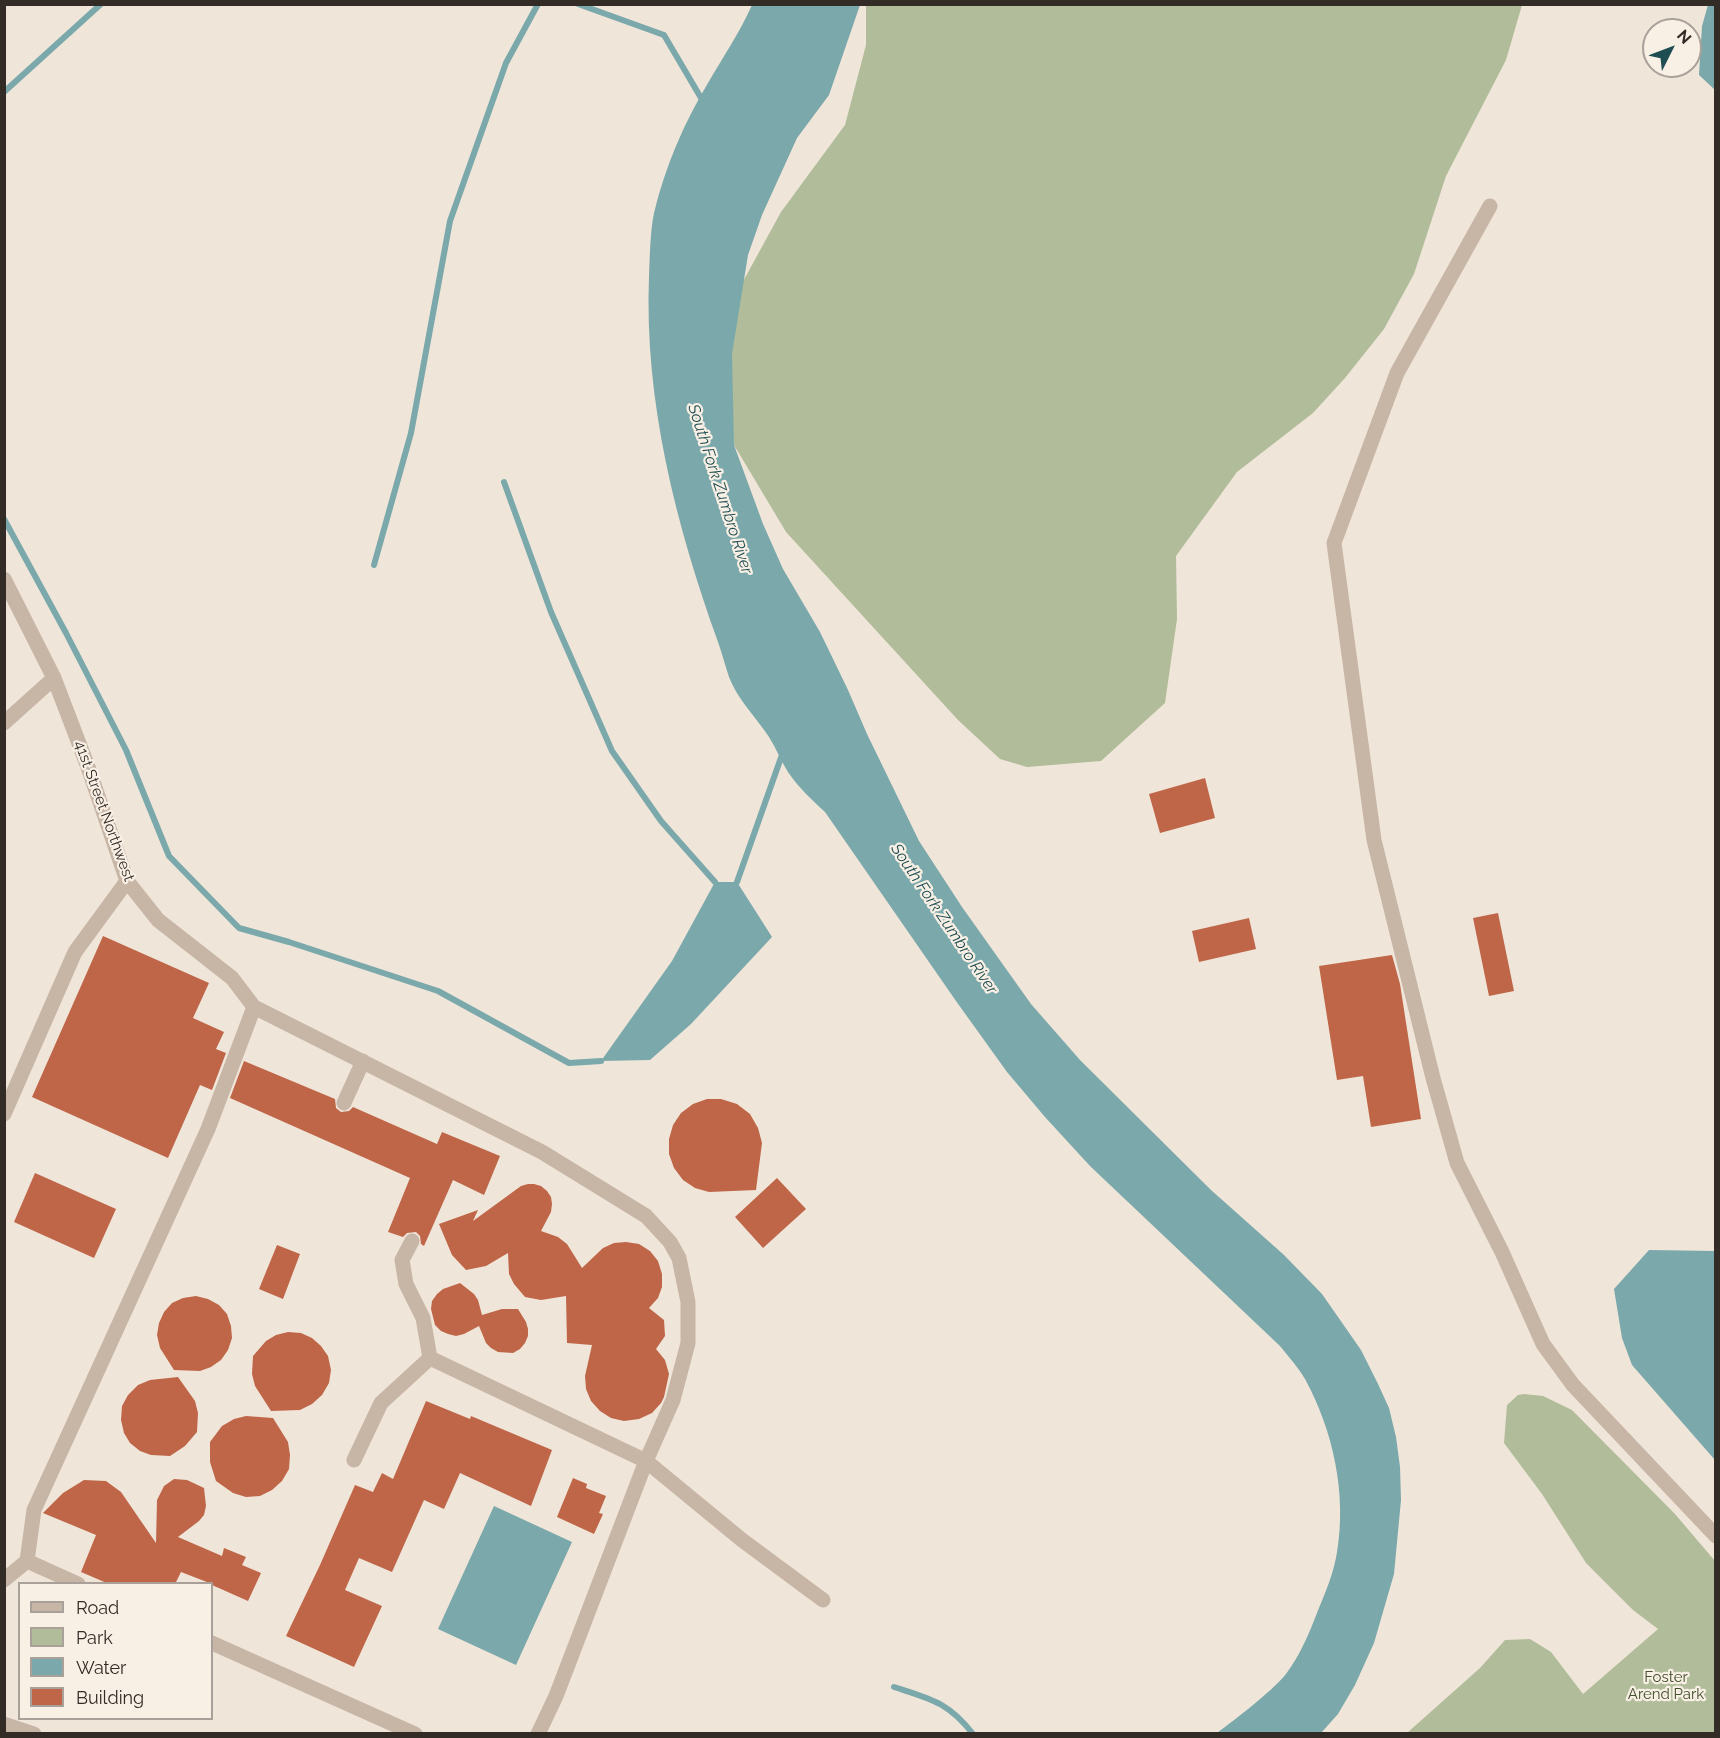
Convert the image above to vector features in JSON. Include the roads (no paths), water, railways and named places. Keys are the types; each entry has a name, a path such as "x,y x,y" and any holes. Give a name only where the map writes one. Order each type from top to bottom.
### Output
{"lane":[{"path":"1490,206 1396,373 1334,543 1374,840 1432,1078 1457,1163 1502,1252 1543,1344 1574,1385 1716,1536"},
{"name":"41st Street Northwest","path":"4,579 54,678 88,767 127,881 159,920 232,978 254,1006"},
{"path":"4,723 54,678"},
{"path":"4,1114 75,952 127,881"},
{"path":"4,1580 27,1561 34,1510 208,1129 254,1006 542,1152 646,1216 670,1242 679,1258 688,1302 688,1343 673,1400 646,1461 556,1696 538,1734"},
{"path":"344,1103 363,1061"},
{"path":"412,1241 402,1260 406,1284 423,1318 430,1358"},
{"path":"430,1358 646,1461 742,1540 823,1600"},
{"path":"354,1460 381,1403 430,1358"},
{"path":"27,1561 74,1582"},
{"path":"213,1643 415,1734"},
{"path":"4,1724 34,1734"}],"water":[{"name":"South Fork Zumbro River","path":"752,5 860,5 829,95 797,138 762,215 748,255 732,354 734,445 763,524 783,569 820,632 919,841 962,907 1031,1004 1080,1060 1211,1190 1284,1255 1322,1294 1361,1350 1389,1408 1400,1467 1401,1500 1394,1574 1374,1643 1355,1685 1338,1714 1321,1733 1217,1733 1262,1697 1286,1674 1307,1637 1334,1568 1340,1530 1339,1485 1323,1419 1305,1379 1280,1346 1090,1166 1007,1072 825,812 792,778 769,737 737,693 729,677 689,553 666,462 652,369 649,276 654,213 676,146 699,98 737,35"},
{"path":"1708,5 1715,5 1715,90 1702,78 1702,26"},
{"path":"715,882 737,882 772,937 691,1024 650,1060 601,1061 672,961"},
{"path":"1649,1250 1715,1251 1715,1460 1632,1365 1622,1338 1614,1289"},
{"path":"494,1506 572,1542 516,1665 438,1629"}],"waterway":[{"path":"4,92 101,4"},
{"path":"374,565 411,433 450,221 506,63 538,4"},
{"path":"578,4 664,35 704,103"},
{"path":"504,482 551,612 612,751 661,821 715,882"},
{"path":"4,519 126,750 169,856 239,928 438,991 569,1063 601,1061"},
{"path":"737,882 783,752"},
{"path":"894,1687 947,1708 973,1734"}],"park label":[{"name":"Foster Arend Park","path":"1666,1686"}]}
